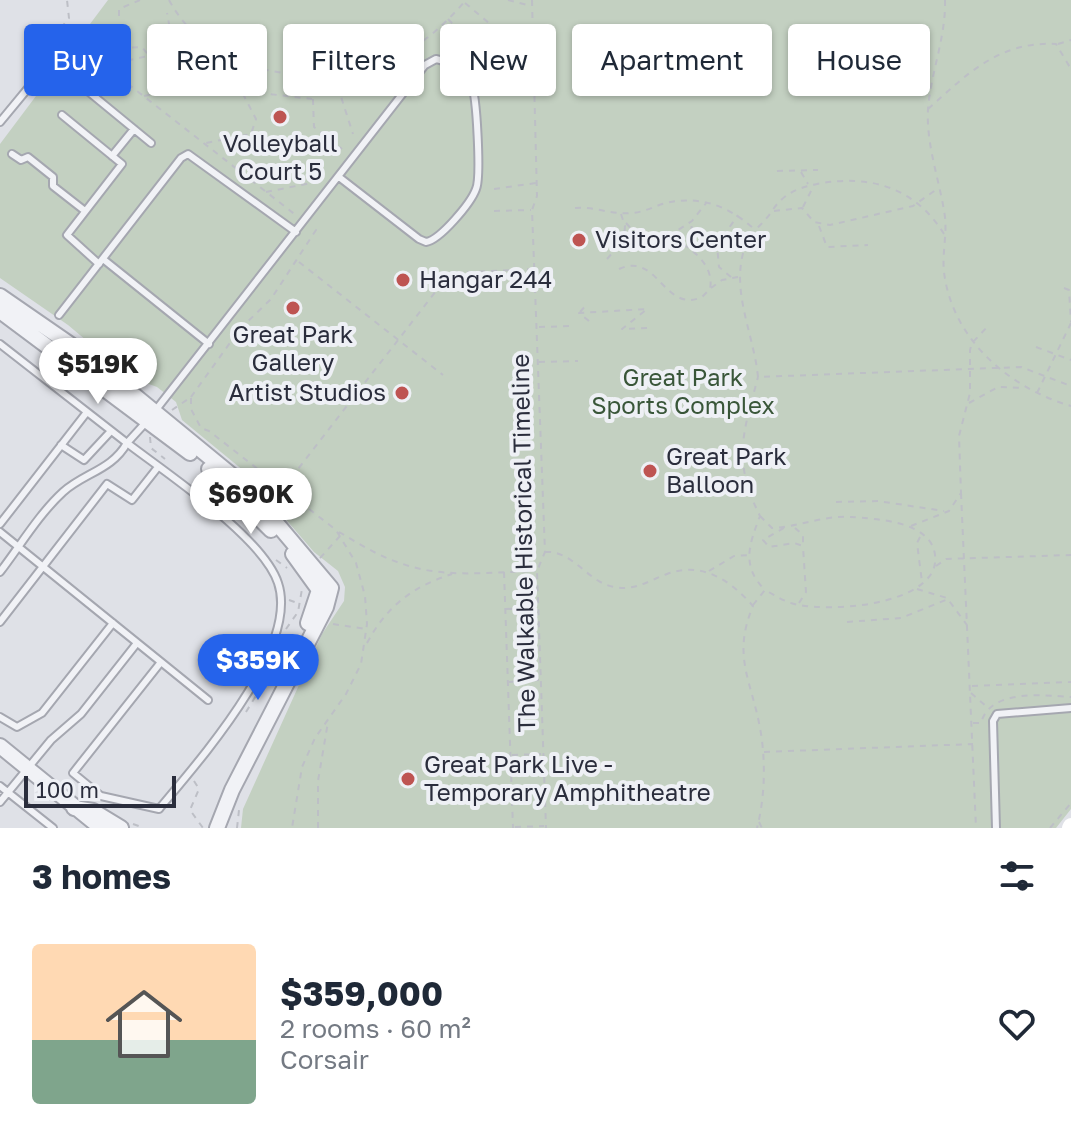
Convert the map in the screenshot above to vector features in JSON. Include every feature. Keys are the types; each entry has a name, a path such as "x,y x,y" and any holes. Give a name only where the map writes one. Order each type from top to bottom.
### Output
{"street":[{"path":"0,296 84,354 151,416"},
{"path":"0,311 151,416 246,487 327,579 331,588 329,598 255,750 226,828"},
{"path":"0,746 101,828"},
{"path":"217,828 232,790 255,750"},
{"path":"73,808 93,811 124,824"}],"lane":[{"path":"0,572 65,490 113,462 430,61 442,60 469,80 474,95 478,185 439,238 426,242 419,239 339,177"},
{"path":"0,122 24,93"},
{"path":"94,96 151,143"},
{"path":"62,115 122,164 67,235 209,344"},
{"path":"112,156 134,129"},
{"path":"12,154 21,160 28,157 53,177 53,186 85,211"},
{"path":"59,315 181,158 188,154 296,232"},
{"path":"0,344 158,467 250,544 278,583 281,608 249,694 159,809 101,796 73,773 161,662"},
{"path":"0,524 87,412"},
{"path":"61,445 84,460 111,431"},
{"path":"0,622 107,484 132,500 158,467"},
{"path":"0,532 208,700"},
{"path":"0,717 17,727 42,713 113,623"},
{"path":"0,802 51,740 81,714 137,643"},
{"path":"996,828 993,721 997,714 1071,708"},
{"path":"0,786 53,828"}],"path":[{"path":"64,24 69,18 67,0"},
{"path":"119,16 119,9 140,0"},
{"path":"169,0 191,31 231,59 283,73"},
{"path":"508,0 532,6"},
{"name":"The Walkable Historical Timeline","path":"532,0 532,24"},
{"path":"945,0 946,21 928,109 938,188 946,221 943,259 947,290 972,343 1026,388 1071,406"},
{"path":"424,40 465,1 491,24"},
{"path":"167,13 169,24"},
{"path":"448,19 453,24"},
{"path":"928,109 992,55 1032,43 1056,44 1071,40"},
{"path":"1056,44 1071,69"},
{"path":"131,87 316,230 271,299 240,329 191,397 171,410"},
{"path":"267,94 313,100"},
{"path":"143,96 147,95"},
{"path":"204,144 251,134 256,119 244,96"},
{"path":"313,96 314,127 342,149"},
{"path":"341,96 353,134"},
{"name":"The Walkable Historical Timeline","path":"533,96 536,183 532,210 545,552 537,571 546,827"},
{"path":"800,170 809,185"},
{"path":"777,171 818,170"},
{"path":"944,234 919,203 893,188 869,181 838,180 809,185 781,198 754,229 745,246 739,277 758,377 742,432 740,457 743,477 760,516 772,528 849,517 910,526 947,512 961,493"},
{"path":"266,192 316,182"},
{"path":"494,189 536,183"},
{"path":"802,208 814,185"},
{"path":"818,224 841,223 919,203 938,188"},
{"path":"575,208 591,206 621,214 681,200 707,202 738,215 754,229"},
{"path":"669,236 692,221 707,202"},
{"path":"772,211 802,208"},
{"path":"802,208 818,224 827,247 868,245"},
{"path":"494,211 532,210"},
{"path":"621,214 637,235"},
{"path":"731,277 722,270 717,245 738,215"},
{"path":"690,246 692,221"},
{"path":"607,259 623,238 625,223"},
{"path":"623,238 669,236 690,246 711,275 710,289"},
{"path":"298,261 443,375"},
{"path":"619,269 634,265 647,269 668,292 686,301 702,297 731,277 739,277"},
{"path":"283,488 450,273 534,268"},
{"path":"711,275 722,270"},
{"path":"1036,394 1071,323 1069,290 1064,288"},
{"path":"579,313 588,303"},
{"path":"579,313 647,309 622,329 648,328"},
{"path":"579,313 589,321"},
{"path":"976,828 959,436 968,404 972,343 989,325"},
{"path":"536,328 573,326"},
{"path":"1036,347 1071,360"},
{"path":"538,362 578,361"},
{"path":"758,377 1021,367 1071,386"},
{"path":"968,404 998,387 1026,388"},
{"path":"191,397 191,409 201,428 336,530 398,563 453,574 537,571"},
{"path":"150,437 151,448 172,466"},
{"path":"836,502 878,501 947,512"},
{"path":"760,516 748,568 765,590 797,605 848,607 916,588 934,567 935,551"},
{"path":"794,526 803,535 806,592 797,605"},
{"path":"910,526 946,559 1071,555"},
{"path":"785,528 763,540 769,547 794,543 803,546"},
{"path":"336,530 359,574 367,610 365,648"},
{"path":"921,535 917,543 923,583"},
{"path":"319,558 340,536"},
{"path":"545,552 559,551 601,582 619,588 634,588 683,570 708,572 730,582 753,606"},
{"path":"708,572 734,556 749,555"},
{"path":"274,559 290,571"},
{"path":"934,567 941,566 946,559"},
{"path":"504,572 513,828 546,827"},
{"path":"292,828 302,767 354,680 365,648 382,618 401,598 453,574"},
{"path":"283,637 300,604 301,585"},
{"path":"916,588 948,599 969,628"},
{"path":"757,828 763,752 741,653 743,632 753,606 765,590"},
{"path":"847,622 901,618 948,599"},
{"path":"289,600 300,604"},
{"path":"505,609 538,608"},
{"path":"328,619 338,626 367,629"},
{"path":"508,682 541,680"},
{"path":"971,686 1071,682"},
{"path":"244,715 259,691"},
{"path":"971,693 987,708"},
{"path":"973,723 981,723 987,708 1003,699 1071,697"},
{"path":"318,828 318,781 328,719"},
{"path":"763,752 973,744"},
{"path":"511,755 543,754"},
{"path":"189,773 199,789 190,810 203,828"},
{"path":"188,789 194,781"},
{"path":"237,828 238,796"},
{"path":"1050,828 1071,803"},
{"path":"759,820 762,828"},
{"path":"124,824 144,828"}],"green space":[{"name":"Great Park Sports Complex","path":"108,0 1071,0 1071,809 1056,828 241,828 243,809 322,634 344,601 345,587 338,571 314,552 244,471 182,420 176,402 157,387 130,377 68,325 0,278 0,144 36,96 131,96 131,24 90,24"}],"place":[{"name":"Volleyball Court 5","path":"280,117"},
{"name":"Visitors Center","path":"579,240"},
{"name":"Hangar 244","path":"403,280"},
{"name":"Great Park Gallery","path":"293,308"},
{"name":"Artist Studios","path":"402,393"},
{"name":"Great Park Balloon","path":"650,471"},
{"name":"Great Park Live - Temporary Amphitheatre","path":"408,779"}]}
